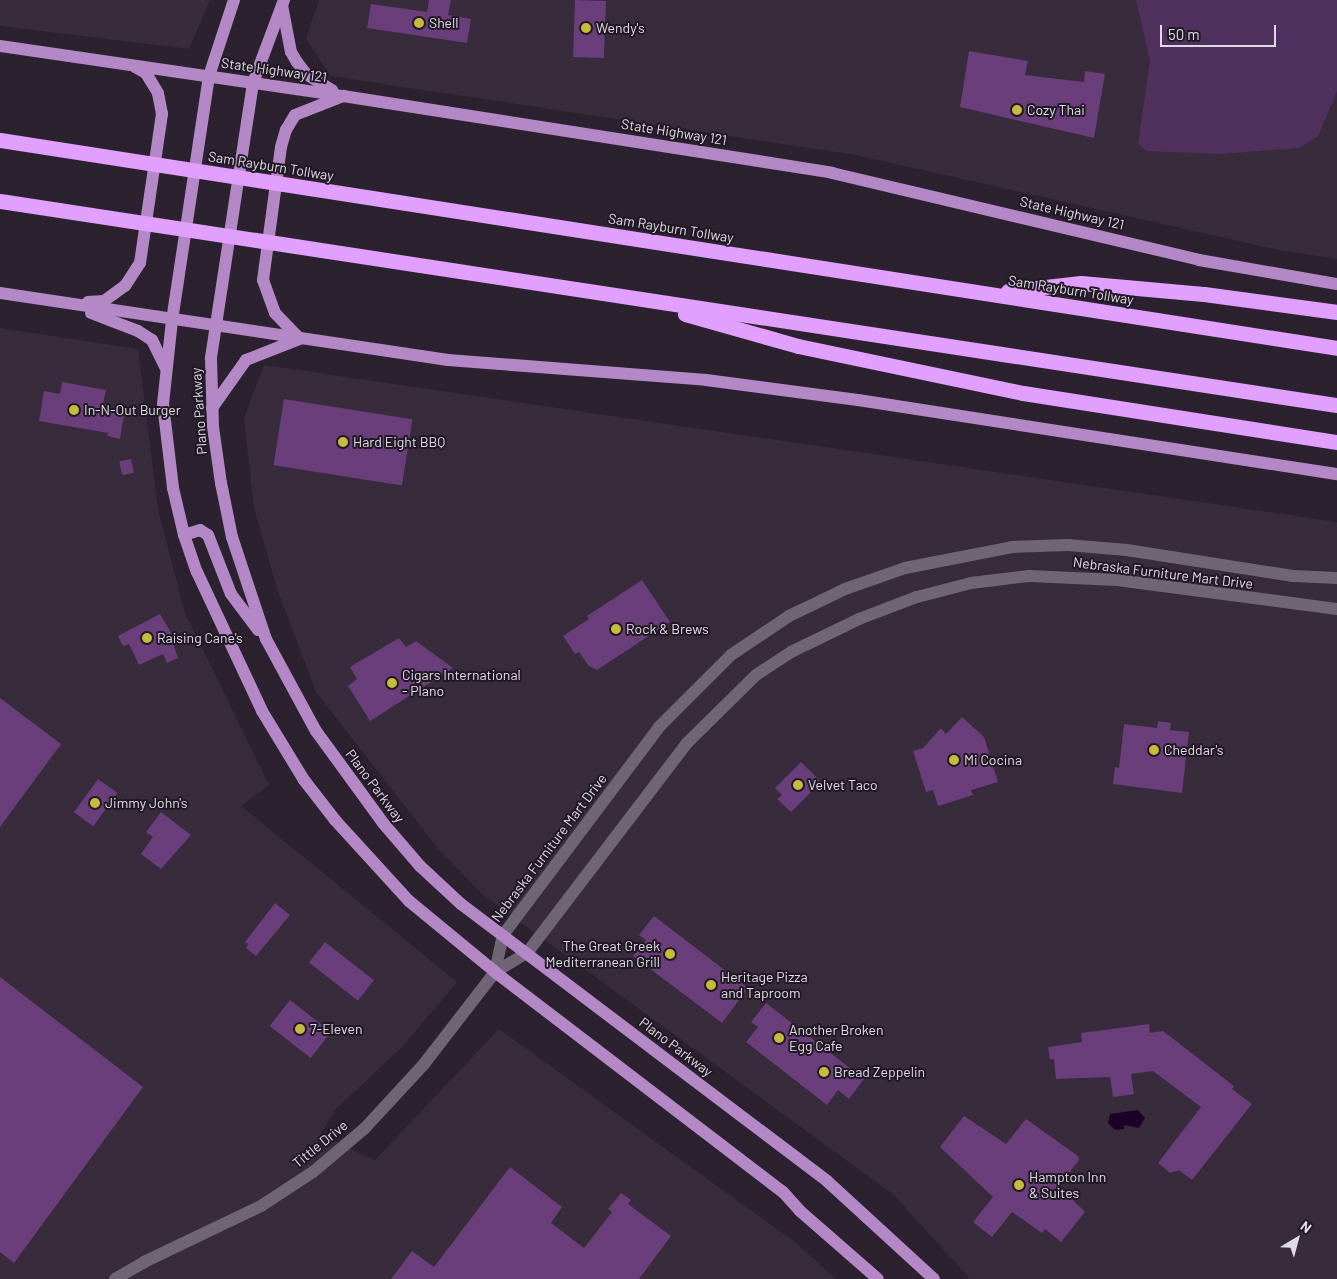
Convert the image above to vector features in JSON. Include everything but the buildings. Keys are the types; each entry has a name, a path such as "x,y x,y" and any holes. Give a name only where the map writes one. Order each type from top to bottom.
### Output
{"highway":[{"name":"Sam Rayburn Tollway","path":"0,140 1337,348"},
{"path":"0,201 1337,406"},
{"path":"986,293 1081,284 1204,294 1337,312"},
{"path":"621,296 798,346 1013,391 1337,442"}],"main road":[{"path":"234,0 209,76 172,320 163,404 173,488 184,535 197,572 266,718 304,780 376,868 416,908 495,972 783,1192 800,1211 878,1279"},
{"path":"283,3 291,52 297,62 317,84 343,96"},
{"name":"Plano Parkway","path":"283,3 253,83 211,359 212,408 221,483 232,537 266,640 316,731 383,823 420,866 461,904 827,1181 934,1279"},
{"name":"State Highway 121","path":"0,46 343,96 832,173 1199,260 1337,284"},
{"path":"65,303 104,301 125,286 140,262 162,114 158,93 146,73 128,64"},
{"path":"300,339 275,313 263,280 281,148 286,130 295,115 343,96"},
{"path":"0,293 215,327 448,360 706,380 839,398 1337,474"},
{"path":"65,303 138,331 152,340 166,368"},
{"path":"212,408 246,360 300,339"},
{"path":"184,535 200,530 208,536 231,594 266,640"}],"street":[{"name":"Nebraska Furniture Mart Drive","path":"495,972 503,935 630,763 696,687 731,655 781,621 845,590 905,568 958,556 1012,547 1068,545 1127,550 1293,576 1337,578"},
{"name":"Nebraska Furniture Mart Drive","path":"495,972 527,953 686,744 721,707 756,675 791,652 859,619 917,597 971,582 1029,576 1117,580 1337,609"},
{"name":"Tittle Drive","path":"115,1279 144,1262 261,1206 313,1172 393,1101 495,972"}],"shaded area":[{"path":"0,0 210,0 189,49 0,26"},
{"path":"319,0 1337,0 1337,259 1279,250 856,155 330,76 306,38"},
{"path":"1136,0 1337,0 1337,91 1318,136 1299,148 1222,154 1147,151 1138,144 1150,61"},
{"path":"0,328 138,349 158,509 185,613 269,785 241,806 457,982 402,1047 334,1111 320,1135 375,1160 499,1029 795,1242 836,1279 0,1279"},
{"path":"264,365 1337,522 1337,1279 970,1279 894,1195 483,895 440,851 316,692 278,592 254,508 244,418"},
{"path":"1138,1110 1145,1118 1139,1128 1124,1125 1124,1129 1115,1130 1108,1123 1110,1114"}],"place":[{"name":"Shell","path":"419,23"},
{"name":"Wendy's","path":"586,28"},
{"name":"Cozy Thai","path":"1017,110"},
{"name":"In-N-Out Burger","path":"74,410"},
{"name":"Hard Eight BBQ","path":"343,442"},
{"name":"Rock & Brews","path":"616,629"},
{"name":"Raising Cane's","path":"147,638"},
{"name":"Cigars International - Plano","path":"392,683"},
{"name":"Cheddar's","path":"1154,750"},
{"name":"Mi Cocina","path":"954,760"},
{"name":"Velvet Taco","path":"798,785"},
{"name":"Jimmy John's","path":"95,803"},
{"name":"The Great Greek Mediterranean Grill","path":"670,954"},
{"name":"Heritage Pizza and Taproom","path":"711,985"},
{"name":"7-Eleven","path":"300,1029"},
{"name":"Another Broken Egg Cafe","path":"779,1038"},
{"name":"Bread Zeppelin","path":"824,1072"},
{"name":"Hampton Inn & Suites","path":"1019,1185"}]}
